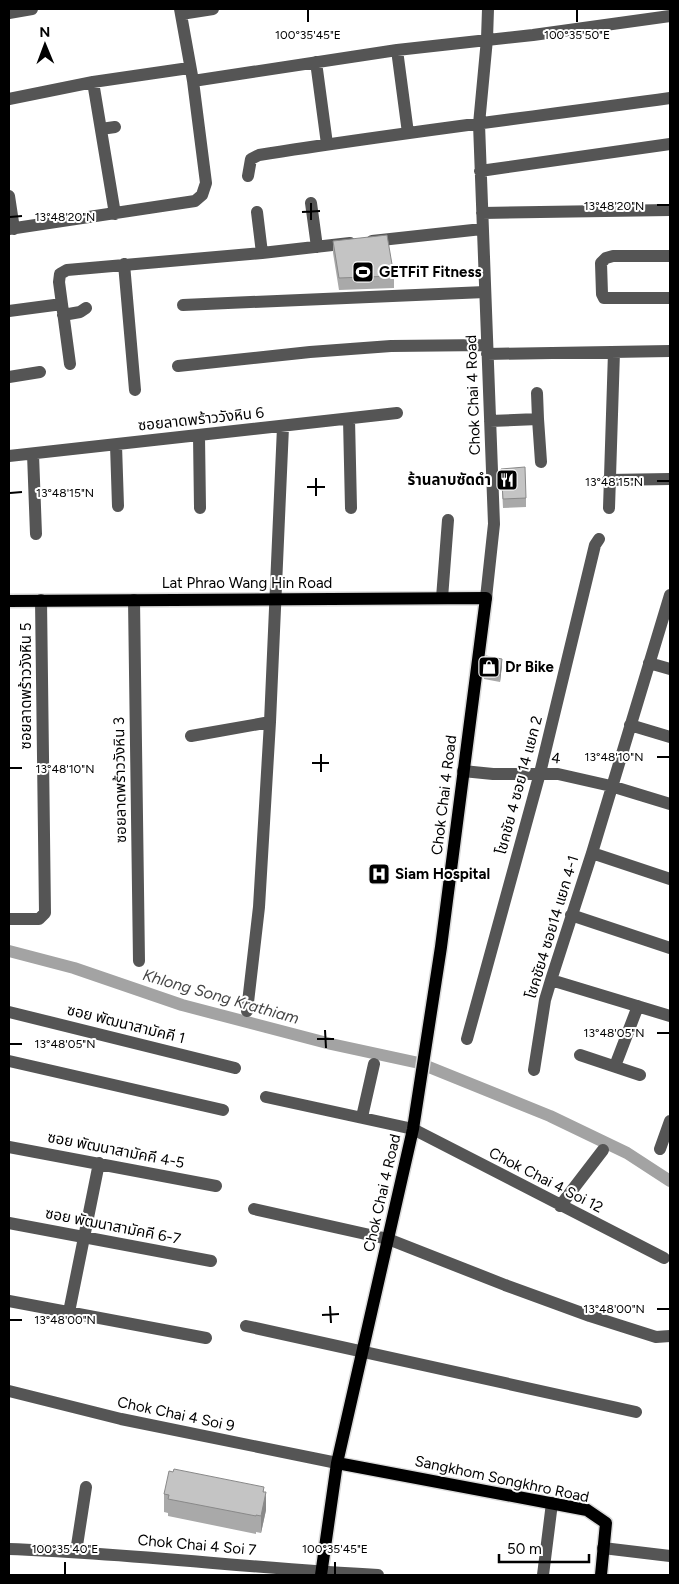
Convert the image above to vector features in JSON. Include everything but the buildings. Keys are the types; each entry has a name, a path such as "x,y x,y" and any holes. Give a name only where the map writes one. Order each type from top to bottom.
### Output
{"main road":[{"name":"Lat Phrao Wang Hin Road","path":"9,600 486,598"},
{"name":"Chok Chai 4 Road","path":"322,1574 337,1463 413,1129 424,1064 486,598"},
{"name":"Sangkhom Songkhro Road","path":"337,1463 587,1510 606,1523 601,1575"}],"street":[{"path":"9,13 32,9"},
{"path":"9,196 12,229 195,201 202,195 206,183 193,81 189,68 180,11 213,9"},
{"name":"Chok Chai 4 Road","path":"486,598 494,524 479,124 488,9"},
{"path":"193,81 397,50 533,35 670,16"},
{"path":"397,50 408,132"},
{"path":"316,62 327,144"},
{"path":"9,99 93,82 189,68"},
{"path":"93,82 115,214"},
{"path":"248,176 251,159 259,155 408,132 670,98"},
{"path":"101,129 116,127"},
{"path":"480,171 670,144"},
{"path":"312,203 317,247"},
{"path":"482,213 670,210"},
{"path":"257,212 262,253"},
{"path":"70,364 59,282 60,274 67,270 262,253 482,229"},
{"path":"670,256 613,256 606,258 601,263 602,294 604,298 670,298"},
{"path":"124,264 135,390"},
{"path":"183,306 485,292"},
{"path":"9,311 62,309 80,312 86,308"},
{"path":"178,366 310,352 391,346 614,352 670,351"},
{"path":"609,508 608,480 614,352"},
{"path":"9,377 40,372"},
{"path":"537,393 541,462"},
{"name":"ซอยลาดพร้าววังหิน 6","path":"9,456 397,413"},
{"path":"349,419 351,508"},
{"path":"490,421 538,419"},
{"path":"247,1011 259,907 270,722 283,427"},
{"path":"199,436 200,508"},
{"path":"116,445 118,506"},
{"path":"33,454 36,534"},
{"path":"608,480 670,479"},
{"path":"442,598 448,520"},
{"name":"โชคชัย 4 ซอย 14 แยก 2","path":"467,1039 540,773 595,545 599,539"},
{"name":"ซอยลาดพร้าววังหิน 5","path":"9,918 39,919 44,913 41,600"},
{"name":"ซอยลาดพร้าววังหิน 3","path":"134,600 138,960"},
{"name":"โชคชัย4 ซอย14 แยก 4-1","path":"534,1070 545,1000 592,853 648,663 669,602"},
{"path":"648,663 670,670"},
{"path":"191,736 270,722"},
{"path":"630,725 670,737"},
{"name":"4","path":"464,771 493,774 558,774 611,786 670,804"},
{"name":"โชคชัย4 ซอย14 แยก 4-1","path":"592,853 670,878"},
{"path":"571,915 670,948"},
{"path":"551,980 670,1016"},
{"path":"615,1066 638,1006"},
{"name":"ซอย พัฒนาสามัคคี 1","path":"9,1012 235,1068"},
{"path":"580,1055 640,1075"},
{"path":"9,1061 223,1110"},
{"path":"362,1117 374,1064"},
{"name":"Chok Chai 4 Soi 12","path":"266,1097 413,1129 664,1258"},
{"path":"660,1148 670,1121"},
{"name":"ซอย พัฒนาสามัคคี 4-5","path":"9,1147 216,1186"},
{"path":"560,1206 602,1150"},
{"path":"69,1312 99,1163"},
{"path":"254,1209 388,1239 590,1316 656,1337 670,1336"},
{"name":"ซอย พัฒนาสามัคคี 6-7","path":"9,1223 211,1261"},
{"path":"9,1301 206,1338"},
{"path":"246,1326 636,1412"},
{"name":"Chok Chai 4 Soi 9","path":"9,1392 121,1419 337,1463"},
{"path":"76,1552 86,1487"},
{"path":"543,1575 552,1503"},
{"path":"603,1548 670,1556"},
{"name":"Chok Chai 4 Soi 7","path":"9,1549 76,1552 322,1574 378,1575"}],"waterway":[{"name":"Khlong Song Krathiam","path":"9,951 74,968 182,1005 331,1044 419,1063 550,1116 627,1153 670,1181"}],"place":[{"name":"GETFiT Fitness","path":"363,272"},
{"name":"ร้านลาบซัดดำ","path":"507,480"},
{"name":"Dr Bike","path":"489,667"},
{"name":"Siam Hospital","path":"379,874"}]}
